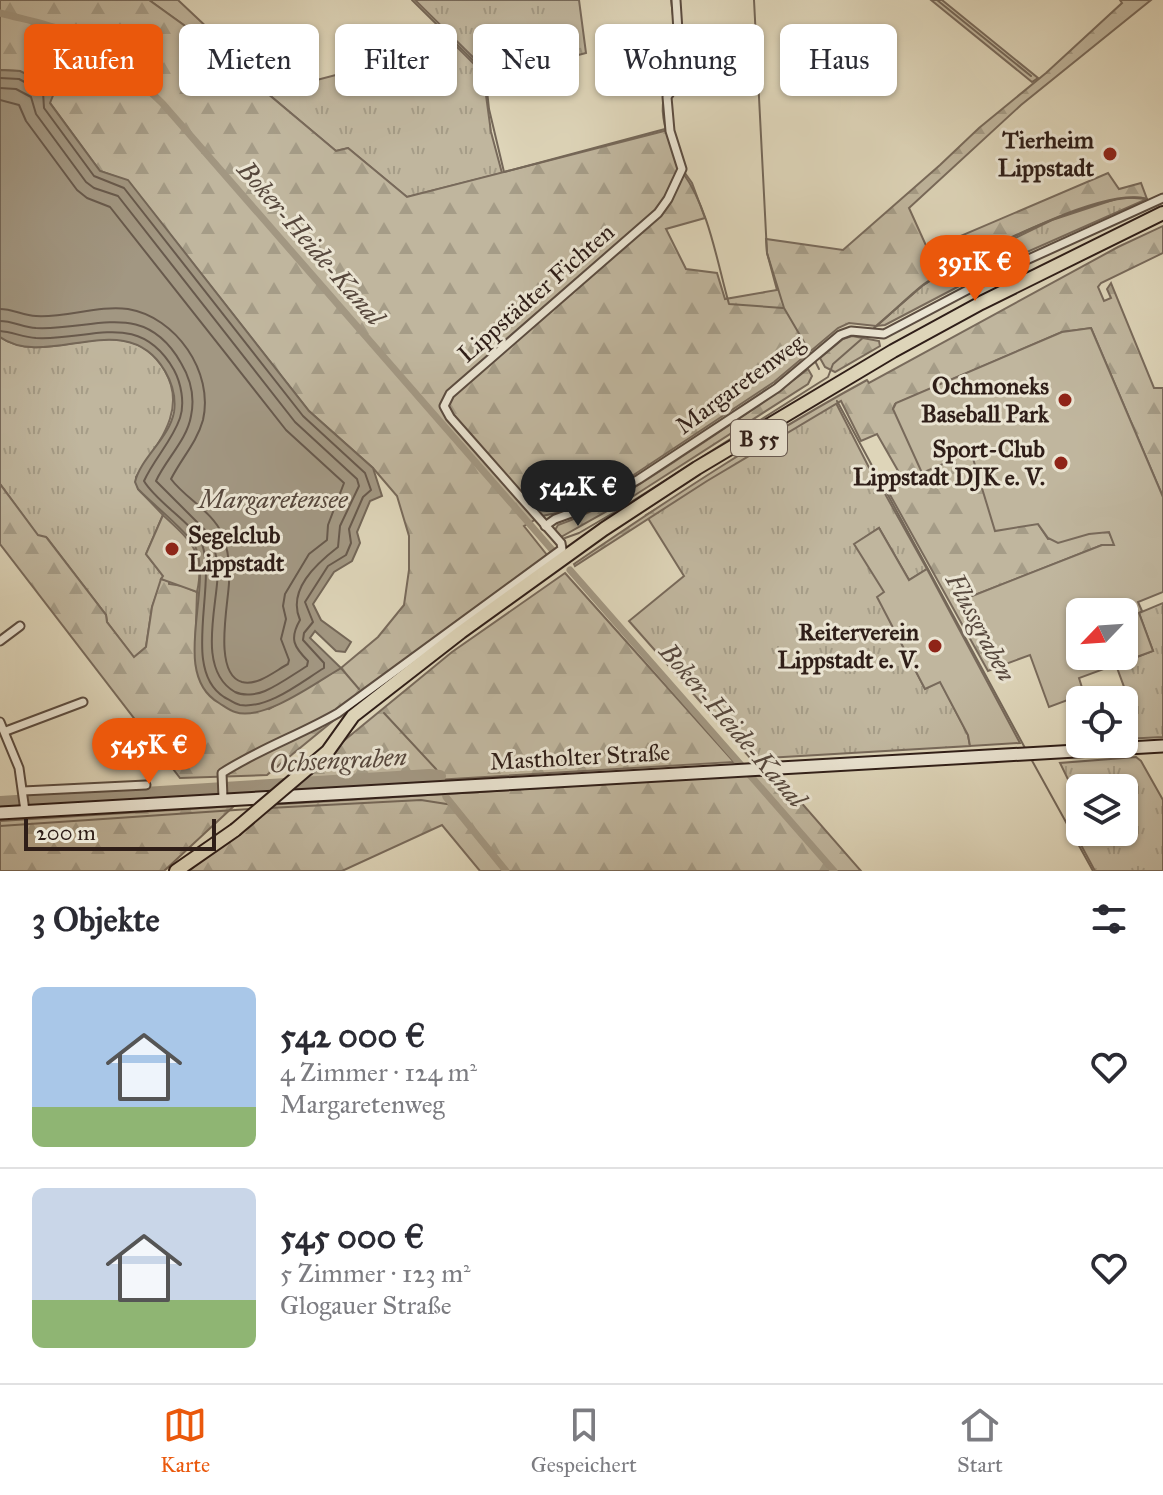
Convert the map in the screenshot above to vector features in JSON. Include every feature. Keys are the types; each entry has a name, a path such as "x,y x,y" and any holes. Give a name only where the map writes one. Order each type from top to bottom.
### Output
{"main road":[{"name":"B 55","path":"186,871 309,770 328,751 353,716 461,632 604,529 816,395 943,323 1163,213"},
{"name":"B 55","path":"309,770 357,721 450,648 689,481 820,400 909,350 998,301 1163,220"},
{"name":"B 55","path":"176,871 236,831"}],"street":[{"name":"Lippstädter Fichten","path":"545,526 450,417 444,406 450,394 658,213 668,199 680,172 670,131 667,97 681,77 676,0"},
{"name":"Margaretenweg","path":"545,526 596,504 639,479 777,388 840,335 851,331 884,334 1011,267 1163,198"},
{"path":"223,797 222,773 338,713 559,553 561,543 545,526"},
{"path":"0,641 20,626"},
{"path":"6,731 83,702"},
{"path":"0,722 19,768 25,809"},
{"name":"Mastholter Straße","path":"0,813 223,797 1163,746"},
{"path":"24,793 146,785"}],"green space":[{"path":"0,0 149,0 182,24 179,24 179,96 270,96 336,151 348,148 407,197 668,130 680,166 692,183 705,218 666,229 686,269 717,273 725,299 777,290 766,239 843,250 979,128 1046,73 1122,3 1120,0 1151,0 1021,105 909,208 928,250 1108,173 1119,189 1141,183 1147,199 1101,202 1073,211 939,275 876,326 849,323 838,328 774,382 623,482 571,510 542,516 524,526 547,555 359,693 339,716 267,775 180,778 0,544 0,484 38,535 46,537 134,657 146,647 152,607 161,579 183,586 197,592 195,656 269,709 341,668 378,637 404,605 409,570 409,536 397,496 373,468 309,411 128,181 100,171 43,96 163,96 163,24 24,24 24,75 20,71 0,70"},
{"path":"149,0 178,0 203,24 182,24"},
{"path":"415,0 579,0 586,53 579,55 579,24 473,24 473,57 457,41 457,24 439,24"},
{"path":"931,0 942,0 1038,78 1032,82"},
{"path":"457,47 473,63 473,96 486,96 491,132 502,173 407,197 348,148 336,151 271,96 319,96 319,79 335,75 335,96 457,96"},
{"path":"1122,197 1147,199 1009,260 885,325 876,326 939,275 1052,220"},
{"path":"1163,226 1163,253 1098,287 1104,301 1111,298 1107,289 1111,283 1154,388 1163,388 1163,497 1091,328 1062,332 895,404 893,409 971,452 1038,524 1048,539 1104,531 1109,532 1115,545 1102,545 967,598 1003,665 988,671 889,493 905,483 877,434 861,441 841,401 707,481 575,566 682,492 829,401 867,380 869,383 1118,247"},
{"name":"Sport-Club Lippstadt DJK e. V.","path":"1091,328 1163,497 1163,592 1138,602 1138,598 1066,598 1066,670 1101,670 1079,678 1082,686 1066,686 1066,701 1049,707 1030,655 1003,665 967,598 1102,545 1114,545 1109,532 1058,543 1048,538 1038,524 995,531 971,452 922,473 893,409 896,403 1062,332"},
{"path":"852,336 879,341 880,346 835,372 825,367 820,358 843,339"},
{"path":"0,337 20,345 41,347 109,339 130,342 149,351 165,371 173,400 171,413 160,440 136,477 138,489 163,515 146,554 163,576 152,607 146,647 134,658 107,622 106,615 47,538 38,536 0,484"},
{"path":"808,369 812,376 808,384 632,497 561,537 555,530 558,525 594,510 644,482"},
{"path":"836,403 882,493 927,569 909,580 879,528 858,542 899,618 890,621 925,689 940,681 968,735 970,746 751,759 629,621 684,576 646,515"},
{"name":"Segelclub Lippstadt","path":"163,515 194,548 199,567 197,592 161,579 163,576 146,554"},
{"name":"Reiterverein Lippstadt e. V.","path":"879,528 909,580 927,569 1020,743 970,746 968,735 940,682 925,689 877,597 884,592 854,544"},
{"path":"565,573 734,762 285,789 452,652"},
{"name":"Sport-Club Lippstadt DJK e. V.","path":"1138,602 1142,611 1139,613 1153,651 1138,656"},
{"path":"1163,603 1163,737 1138,738 1138,686 1124,686 1118,670 1138,670 1138,657 1153,651 1139,613"},
{"path":"1123,758 1141,761 1163,800 1163,871 1095,871 1082,846 1138,846 1138,774 1066,775 1060,763"},
{"path":"778,776 861,871 480,871 442,825 342,871 189,871 266,805"},
{"path":"234,806 164,871 0,871 0,821"}],"water":[{"name":"Margaretensee","path":"0,70 24,73 24,96 53,96 50,103 100,171 128,180 309,411 373,468 382,496 370,501 357,532 360,543 352,561 334,572 313,604 321,620 351,642 345,652 336,651 315,631 310,638 341,668 275,706 247,714 231,711 204,690 194,651 200,584 195,546 138,489 135,482 143,464 167,431 174,412 173,391 165,371 149,352 130,342 108,340 41,347 19,345 0,337"}],"waterway":[{"path":"412,0 485,72 489,109 504,172 665,129"},
{"path":"671,0 674,24"},
{"path":"754,0 767,253 784,308 811,354"},
{"path":"937,0 1031,76"},
{"name":"Boker-Heide-Kanal","path":"0,13 51,26 81,38 118,64 163,104 554,552"},
{"path":"665,96 663,119 667,134"},
{"path":"683,173 706,219 729,304 783,308"},
{"path":"873,329 924,284 1000,243 1034,227 1100,204 1127,198 1147,199"},
{"path":"565,538 620,509 828,377 833,364 865,336"},
{"name":"Flussgraben","path":"814,359 819,369"},
{"name":"Flussgraben","path":"837,401 1025,748"},
{"name":"Boker-Heide-Kanal","path":"570,570 834,871"},
{"path":"341,668 359,689"},
{"path":"384,713 440,776"},
{"name":"Flussgraben","path":"1030,757 1093,871"},
{"path":"440,776 446,797 506,871"},
{"name":"Ochsengraben","path":"0,802 440,776"},
{"path":"269,808 421,800 453,805"},
{"path":"0,826 250,809"}],"place":[{"name":"Tierheim Lippstadt","path":"1110,154"},
{"name":"Ochmoneks Baseball Park","path":"1065,400"},
{"name":"Sport-Club Lippstadt DJK e. V.","path":"1061,463"},
{"name":"Segelclub Lippstadt","path":"172,549"},
{"name":"Reiterverein Lippstadt e. V.","path":"935,646"}]}
